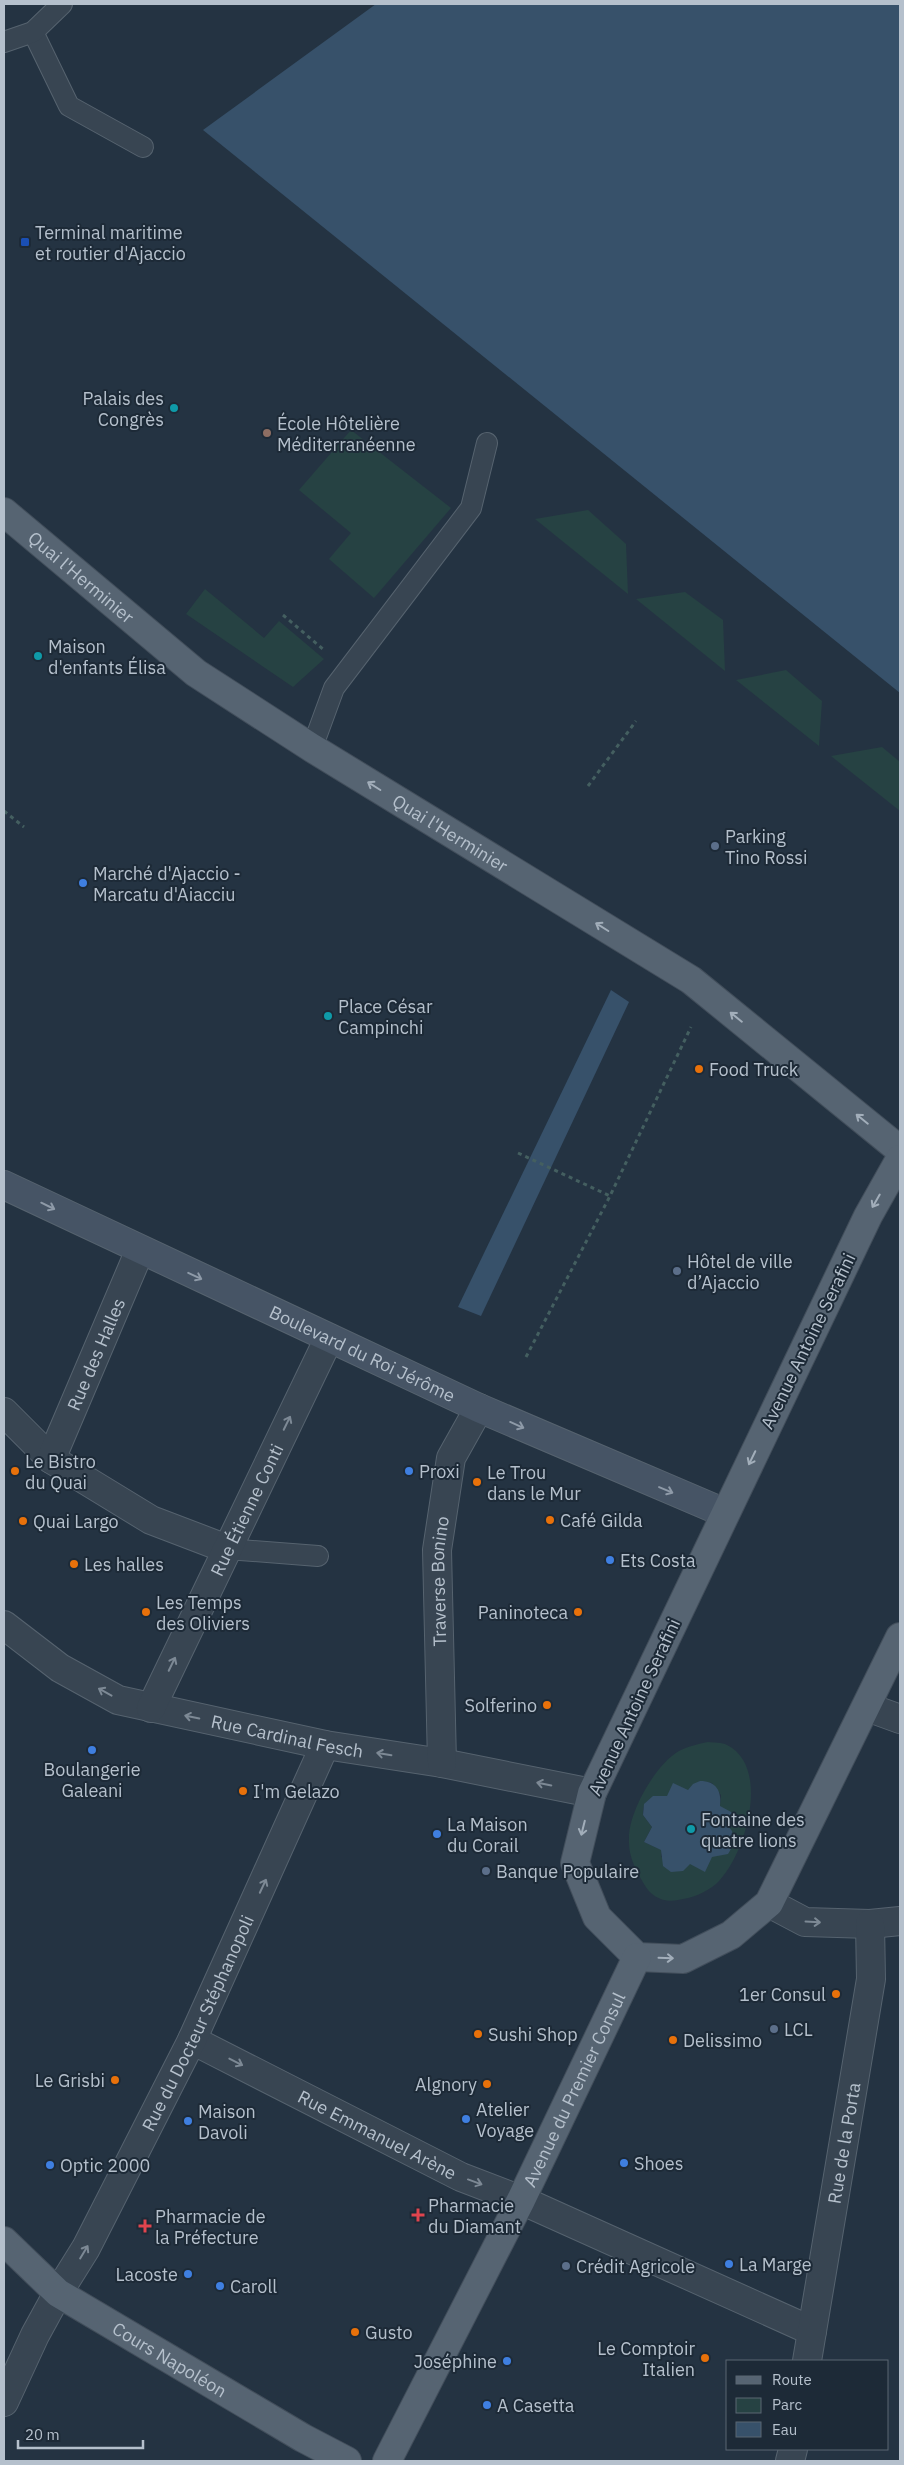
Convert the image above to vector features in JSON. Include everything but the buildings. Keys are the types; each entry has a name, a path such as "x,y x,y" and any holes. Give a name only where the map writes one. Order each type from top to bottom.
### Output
{"main road":[{"name":"Quai l'Herminier","path":"4,512 196,673 312,748 692,980 900,1150"},
{"name":"Avenue Antoine Serafini","path":"637,1957 597,1917 575,1863 592,1793 868,1216 900,1159"},
{"name":"Boulevard du Roi Jérôme","path":"4,1185 479,1408 725,1513"},
{"path":"637,1957 682,1959 731,1935 769,1903 900,1637"},
{"name":"Avenue du Premier Consul","path":"387,2461 521,2200 637,1957"},
{"name":"Cours Napoléon","path":"4,2241 58,2293 294,2433 347,2461"}],"street":[{"name":"Rue des Halles","path":"51,1459 140,1250"},
{"name":"Rue Étienne Conti","path":"150,1708 329,1338"},
{"name":"Traverse Bonino","path":"442,1763 438,1550 451,1458 479,1408"},
{"path":"4,1412 51,1459 151,1520 227,1549"},
{"name":"Rue Cardinal Fesch","path":"4,1625 60,1668 118,1700 325,1745 442,1763 592,1793"},
{"path":"867,1707 900,1719"},
{"name":"Rue du Docteur Stéphanopoli","path":"4,2402 58,2293 86,2248 192,2040 325,1745"},
{"path":"769,1903 805,1922 870,1924 900,1921"},
{"name":"Rue de la Porta","path":"807,2360 871,1979 870,1924"},
{"name":"Rue Emmanuel Arène","path":"192,2040 461,2177 521,2200 812,2331"}],"lane":[{"path":"4,42 34,32 62,4"},
{"path":"34,32 69,106 144,147"},
{"path":"312,748 334,688 471,508 487,444"},
{"path":"227,1549 318,1556"}],"path":[{"path":"283,616 331,655"},
{"path":"588,786 636,721"},
{"path":"4,811 24,827"},
{"path":"526,1357 610,1196 693,1024"},
{"path":"518,1153 610,1196"}],"green space":[{"path":"351,430 451,508 374,598 329,559 351,533 299,490"},
{"path":"588,510 626,544 628,594 535,519"},
{"path":"205,589 264,638 279,621 324,659 293,687 186,614"},
{"path":"685,592 723,620 725,671 636,599"},
{"path":"786,670 822,701 819,746 736,680"},
{"path":"882,747 900,762 900,811 831,756"},
{"path":"708,1742 727,1745 741,1756 748,1772 751,1792 744,1834 727,1871 716,1884 688,1898 673,1901 663,1900 654,1896 647,1889 635,1867 630,1850 630,1827 645,1789 661,1766 679,1751 690,1746","holes":["700,1781 712,1783 721,1795 720,1806 727,1825 689,1864 661,1857 662,1850 644,1842 652,1827 643,1815 644,1805 647,1802 653,1798 682,1793"]}],"water":[{"path":"376,4 900,4 900,693 203,130"},
{"path":"611,990 629,1002 481,1316 458,1307"},
{"name":"Fontaine des quatre lions","path":"706,1781 714,1785 719,1791 720,1806 733,1813 727,1825 732,1831 734,1844 728,1854 712,1857 705,1872 690,1864 683,1871 671,1872 663,1866 661,1850 644,1842 652,1827 643,1815 644,1804 653,1796 667,1796 673,1783 688,1790 693,1784"}],"place":[{"name":"Terminal maritime et routier d'Ajaccio","path":"25,242"},
{"name":"Palais des Congrès","path":"174,408"},
{"name":"École Hôtelière Méditerranéenne","path":"267,433"},
{"name":"Maison d'enfants Élisa","path":"38,656"},
{"name":"Parking Tino Rossi","path":"715,846"},
{"name":"Marché d'Ajaccio - Marcatu d'Aiacciu","path":"83,883"},
{"name":"Place César Campinchi","path":"328,1016"},
{"name":"Food Truck","path":"699,1069"},
{"name":"Hôtel de ville d’Ajaccio","path":"677,1271"},
{"name":"Le Bistro du Quai","path":"15,1471"},
{"name":"Proxi","path":"409,1471"},
{"name":"Le Trou dans le Mur","path":"477,1482"},
{"name":"Café Gilda","path":"550,1520"},
{"name":"Quai Largo","path":"23,1521"},
{"name":"Ets Costa","path":"610,1560"},
{"name":"Les halles","path":"74,1564"},
{"name":"Les Temps des Oliviers","path":"146,1612"},
{"name":"Paninoteca","path":"578,1612"},
{"name":"Solferino","path":"547,1705"},
{"name":"Boulangerie Galeani","path":"92,1750"},
{"name":"I'm Gelazo","path":"243,1791"},
{"name":"Fontaine des quatre lions","path":"691,1829"},
{"name":"La Maison du Corail","path":"437,1834"},
{"name":"Banque Populaire","path":"486,1871"},
{"name":"1er Consul","path":"836,1994"},
{"name":"LCL","path":"774,2029"},
{"name":"Sushi Shop","path":"478,2034"},
{"name":"Delissimo","path":"673,2040"},
{"name":"Le Grisbi","path":"115,2080"},
{"name":"Algnory","path":"487,2084"},
{"name":"Atelier Voyage","path":"466,2119"},
{"name":"Maison Davoli","path":"188,2121"},
{"name":"Shoes","path":"624,2163"},
{"name":"Optic 2000","path":"50,2165"},
{"name":"Pharmacie du Diamant","path":"418,2215"},
{"name":"Pharmacie de la Préfecture","path":"145,2226"},
{"name":"La Marge","path":"729,2264"},
{"name":"Crédit Agricole","path":"566,2266"},
{"name":"Lacoste","path":"188,2274"},
{"name":"Caroll","path":"220,2286"},
{"name":"Gusto","path":"355,2332"},
{"name":"Le Comptoir Italien","path":"705,2358"},
{"name":"Joséphine","path":"507,2361"},
{"name":"A Casetta","path":"487,2405"}]}
